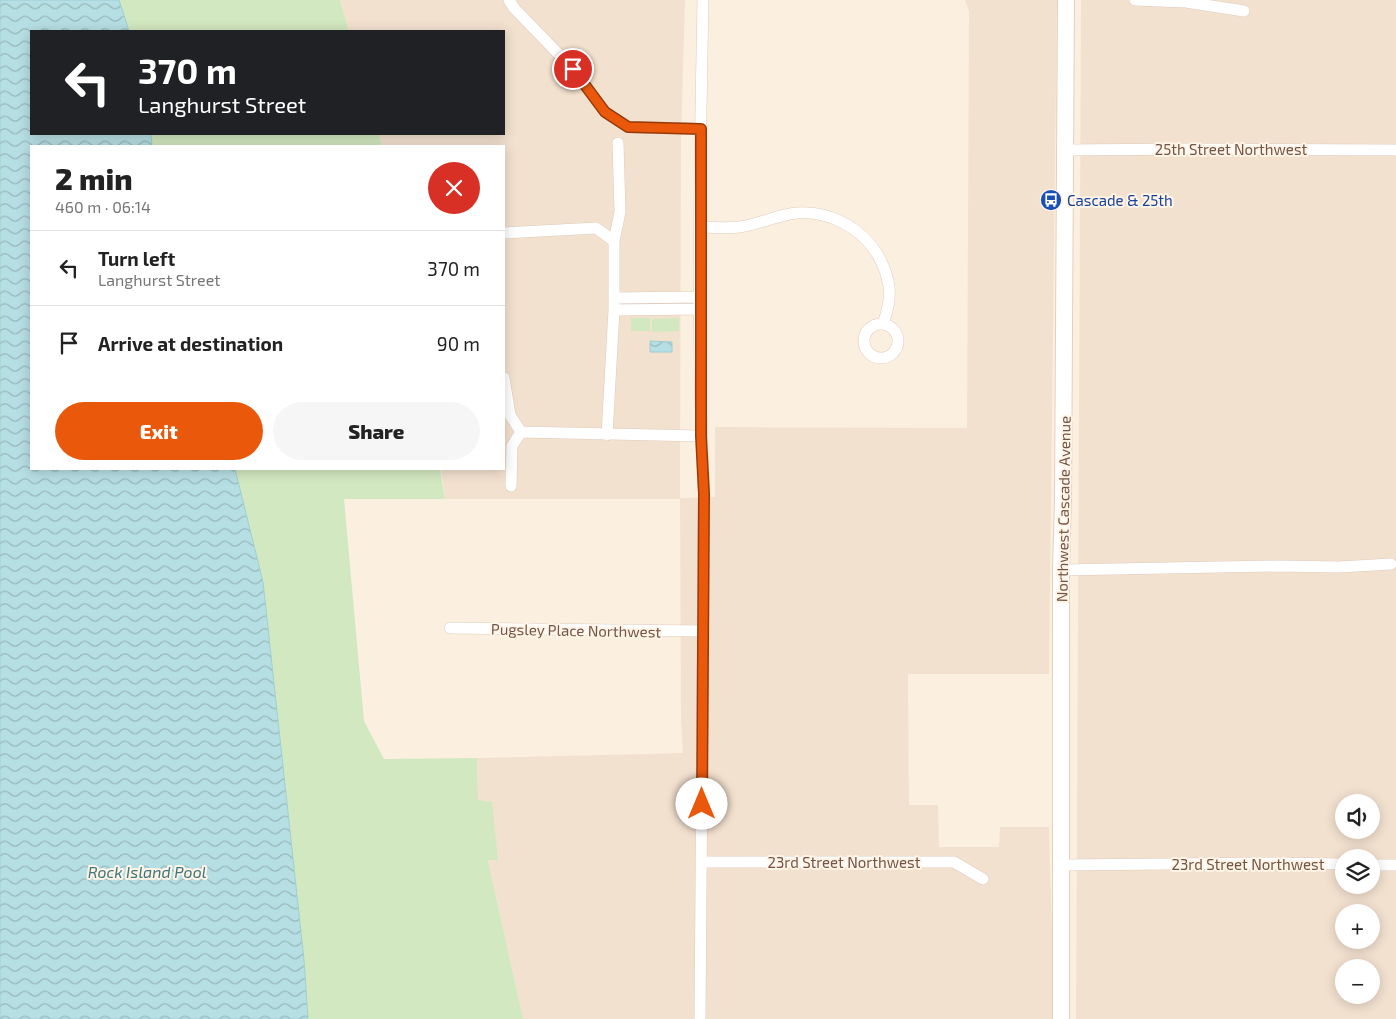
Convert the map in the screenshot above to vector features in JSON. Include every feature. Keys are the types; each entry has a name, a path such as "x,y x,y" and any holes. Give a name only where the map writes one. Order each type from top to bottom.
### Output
{"street":[{"path":"509,0 514,8 573,69 605,112 628,127 701,129"},
{"path":"700,1019 704,494 701,436 700,227 704,0"},
{"name":"Northwest Cascade Avenue","path":"1061,1019 1066,0"},
{"path":"1135,0 1186,2 1244,10"},
{"path":"608,435 614,304 614,241 620,212 618,143"},
{"name":"25th Street Northwest","path":"1065,150 1193,148 1396,150"},
{"path":"700,227 739,227 792,214 820,214 842,222 860,233 875,250 886,272 891,294 883,324"},
{"path":"505,233 596,228 614,241"},
{"path":"614,304 700,297"},
{"path":"614,304 700,309"},
{"path":"505,384 510,415 521,432"},
{"path":"521,432 701,436"},
{"path":"511,486 512,446 521,432"},
{"path":"1062,570 1278,566 1339,567 1391,564"},
{"name":"Pugsley Place Northwest","path":"450,628 703,631"},
{"name":"23rd Street Northwest","path":"701,862 954,862 983,879"},
{"name":"23rd Street Northwest","path":"1062,865 1335,864"},
{"path":"1380,865 1396,865"}],"shaded area":[{"path":"340,0 685,0 681,139 680,498 715,497 715,427 967,428 969,11 965,0 1057,0 1049,674 908,674 909,805 938,805 939,847 999,847 1000,827 1049,827 1053,1019 523,1019 488,860 498,860 478,801 477,758 683,753 681,721 680,499 445,499 441,470 505,470 505,145 382,145 379,135 505,135 505,30 349,30"},
{"path":"1081,0 1396,0 1396,1019 1076,1019"}],"green space":[{"path":"119,0 340,0 349,30 129,30"},
{"path":"151,135 379,135 382,145 152,145"},
{"path":"631,318 650,318 650,331 631,331"},
{"path":"679,318 679,331 652,332 652,319"},
{"path":"235,470 440,470 445,499 344,499 364,721 384,759 477,758 478,800 492,802 498,860 488,860 523,1019 308,1019 304,960 263,582"}],"water":[{"name":"Rock Island Pool","path":"0,0 119,0 129,30 30,30 30,135 151,135 152,145 30,145 30,470 235,470 263,582 304,960 308,1019 0,1019"},
{"path":"650,341 672,342 672,352 650,352"}],"place":[{"name":"Cascade & 25th","path":"1051,200"}],"route":[{"path":"573,69 605,112 628,127 701,129 701,436 704,494 702,804"}]}
